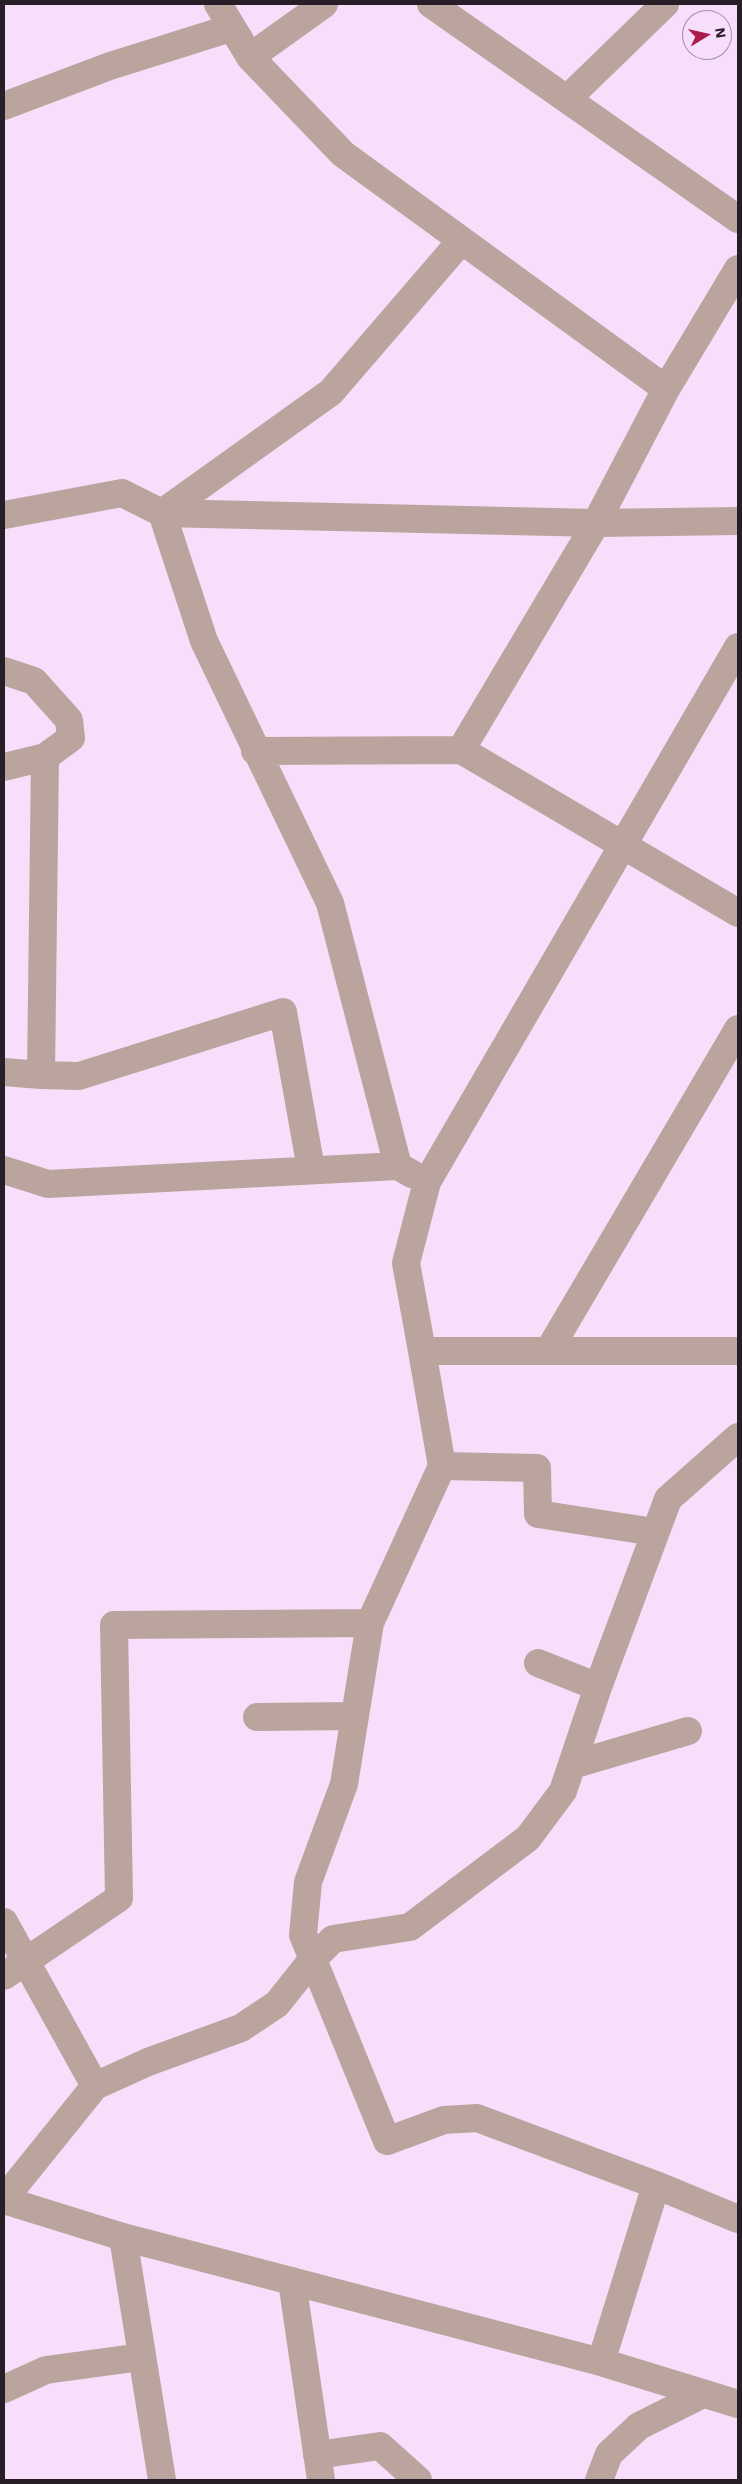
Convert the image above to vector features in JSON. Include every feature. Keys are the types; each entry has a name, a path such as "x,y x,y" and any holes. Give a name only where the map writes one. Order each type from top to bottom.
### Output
{"street":[{"path":"218,4 250,57 343,154 666,389"},
{"path":"250,57 324,4"},
{"path":"431,4 738,219"},
{"path":"567,99 665,4"},
{"path":"4,106 110,66 231,28"},
{"path":"162,513 330,392 461,241"},
{"path":"461,750 596,523 666,389 738,269"},
{"path":"4,515 122,493 162,513 596,523 738,521"},
{"path":"162,513 204,642 330,903 398,1166"},
{"path":"738,647 427,1182 406,1263 442,1466 370,1623 344,1784 308,1882 303,1935 387,2141 444,2120 477,2118 656,2185 738,2219"},
{"path":"4,671 34,681 69,720 72,738 45,757 4,767"},
{"path":"255,751 461,750 738,913"},
{"path":"40,1075 45,757"},
{"path":"4,1072 79,1076 282,1012 311,1169"},
{"path":"549,1350 735,1040"},
{"path":"4,1170 48,1184 398,1166 427,1182"},
{"path":"422,1351 738,1351"},
{"path":"738,1437 668,1499 654,1532 598,1687 563,1791 528,1838 410,1927 332,1939 312,1960 277,2004 241,2028 148,2062 95,2086 4,2199 124,2237 601,2362 738,2404"},
{"path":"442,1466 537,1468 538,1514 654,1532"},
{"path":"14,1969 119,1898 114,1625 370,1623"},
{"path":"538,1664 598,1687"},
{"path":"257,1717 355,1716"},
{"path":"572,1764 688,1731"},
{"path":"4,1922 14,1969 95,2086"},
{"path":"601,2362 656,2185"},
{"path":"124,2237 141,2357 162,2480"},
{"path":"292,2281 319,2468 380,2446 418,2480"},
{"path":"4,2389 46,2370 141,2357"},
{"path":"598,2480 609,2454 638,2426 703,2394"}]}
